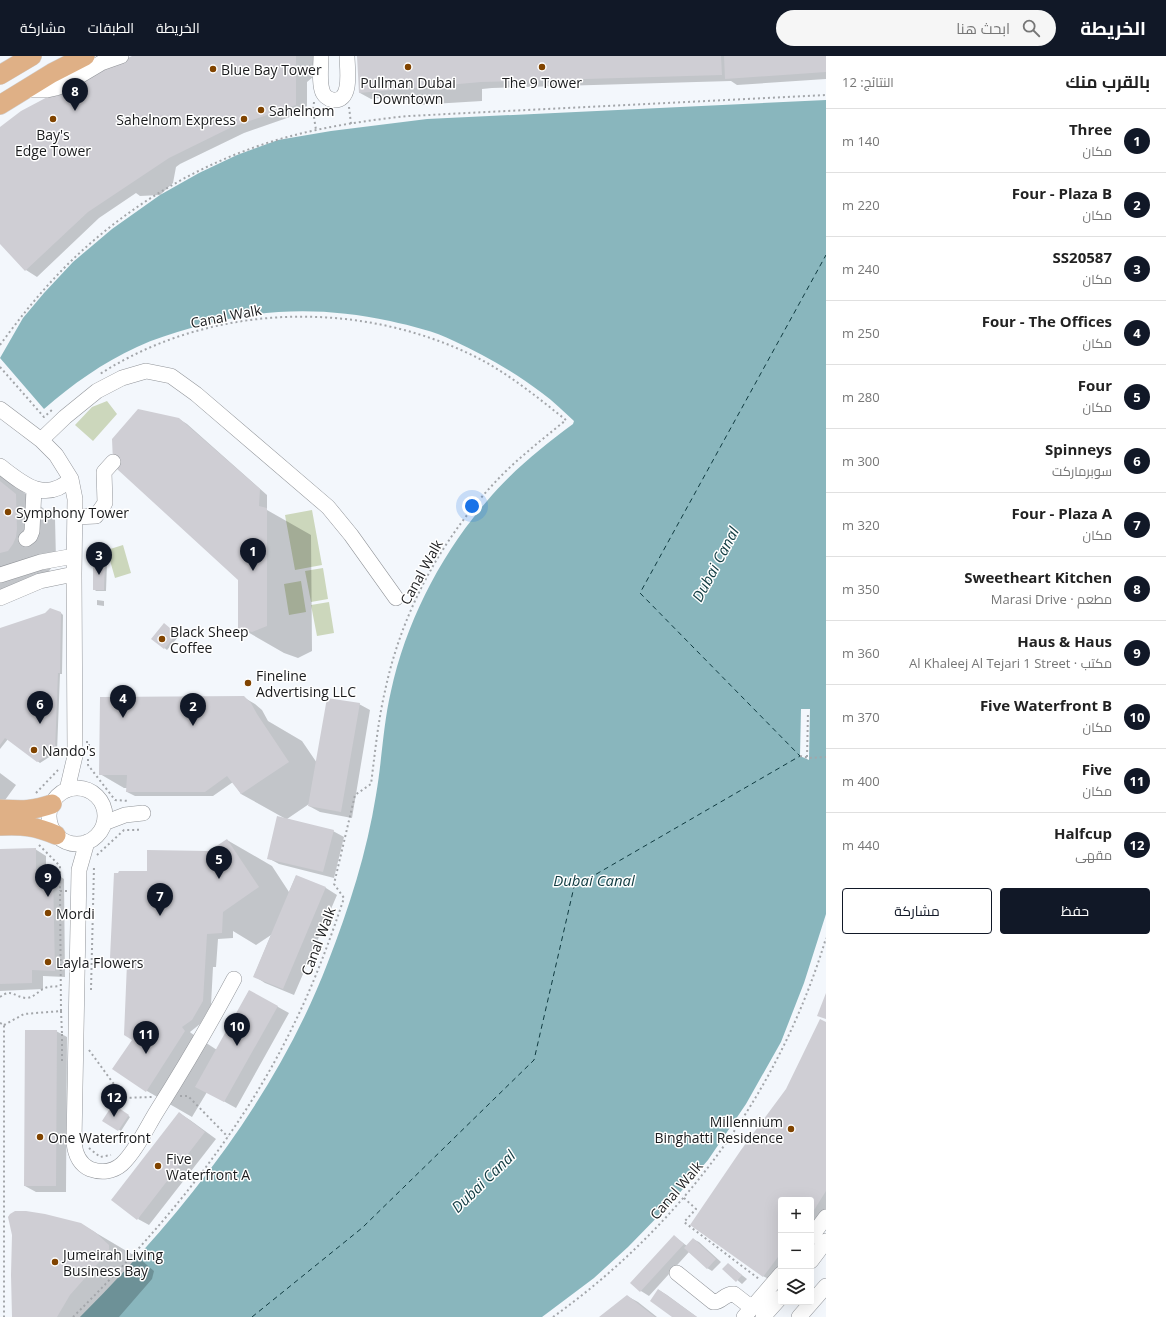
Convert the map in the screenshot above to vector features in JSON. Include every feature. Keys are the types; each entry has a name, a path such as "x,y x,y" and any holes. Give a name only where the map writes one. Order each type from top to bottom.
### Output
{"main road":[{"path":"0,75 32,56"},
{"path":"0,105 23,90 85,56"},
{"path":"0,809 27,810 52,804"},
{"path":"0,826 29,826 38,828 63,839"}],"street":[{"path":"23,90 47,90 56,88 64,85 101,63 121,56"},
{"path":"321,56 321,87 324,94 330,99 334,100 342,98 345,95 347,87 347,56"},
{"path":"41,440 65,417 97,391 122,378 146,371 171,376 196,394 328,507 351,535 396,598"},
{"path":"0,409 41,440 56,455 71,479 75,499 76,517 74,556 75,749 78,773 84,790"},
{"path":"76,517 96,516 105,503 104,472 113,462"},
{"path":"0,466 33,488 44,491 54,490 63,486 71,479"},
{"path":"24,537 27,529 33,488"},
{"path":"54,490 75,499"},
{"path":"0,575 41,562 74,556"},
{"path":"25,567 30,568 34,572 35,576 33,581 29,584"},
{"path":"0,598 29,584 74,574"},
{"path":"67,790 75,749"},
{"path":"63,839 80,844 87,842 98,835 104,816 98,798 93,793 84,790 67,790 52,804 49,817 52,830 63,839 77,860 79,870"},
{"path":"104,816 135,814"},
{"path":"87,842 79,870 69,1033 74,1148 84,1165 90,1169 103,1172 110,1171 121,1164 139,1140 166,1096 234,979"},
{"path":"814,1233 826,1217"},
{"path":"814,1257 826,1242"},
{"path":"677,1273 713,1302 719,1302 728,1294 734,1294 753,1314 776,1292"},
{"path":"799,1317 826,1286"}],"path":[{"path":"316,130 313,106 315,100 324,94"},
{"path":"0,345 33,302 68,264 107,229 149,199 194,173 266,144 316,130 370,121 427,115 826,95"},
{"name":"Canal Walk","path":"73,1317 147,1238 193,1183 228,1137 259,1088 306,998 332,936 344,898 334,884 355,795 371,784 384,691 400,638 419,594 435,563 450,540 483,496 522,456 566,420 522,384 475,357 450,345 398,328 343,318 302,316 261,318 207,328 155,346 130,357 100,374"},
{"path":"0,367 44,417 55,408"},
{"path":"808,712 808,758"},
{"path":"75,749 89,742 88,766 115,800 138,801 135,814 138,830 124,830 94,858"},
{"path":"800,756 808,758 826,758"},
{"path":"32,796 61,767"},
{"path":"35,841 60,866 60,891"},
{"path":"90,994 94,864"},
{"name":"Canal Walk","path":"554,1317 601,1280 630,1254 684,1198 731,1136 757,1097 799,1014 811,985 826,938"},
{"path":"0,997 5,994 13,993 27,998 34,996 46,988 60,986"},
{"path":"0,1023 4,1024 24,1014 61,1011 69,1033 62,1064"},
{"path":"4,1024 4,1317"},
{"path":"88,1058 89,1045"},
{"path":"89,1051 124,1098 188,1096 228,1137"},
{"path":"148,1103 184,1090"},
{"path":"88,1142 89,1148 100,1158 113,1155"},
{"path":"684,1198 696,1209 684,1222 776,1292"}],"green space":[{"path":"107,401 117,414 93,441 75,425 92,407"},
{"path":"312,510 322,565 295,570 285,515"},
{"path":"123,545 131,573 115,578 107,550"},
{"path":"323,568 328,599 311,602 305,571"},
{"path":"301,581 306,612 289,615 284,584"},
{"path":"329,602 334,633 317,636 311,605"}],"water":[{"name":"Dubai Canal","path":"826,100 826,914 804,983 781,1042 746,1104 708,1160 670,1204 628,1247 594,1278 542,1317 80,1317 118,1278 190,1196 254,1107 282,1060 307,1012 328,962 356,880 368,838 378,782 386,717 391,691 406,640 427,590 455,543 487,501 517,470 573,424 574,421 532,385 488,358 439,334 390,321 364,316 314,311 290,311 241,316 216,321 170,334 143,344 100,367 44,409 0,358 23,318 73,262 112,229 160,195 199,173 237,155 278,140 331,131 427,119"}],"pier":[{"path":"801,709 810,709 809,760 800,756"}],"building":[{"path":"132,56 296,56 296,105 232,127 169,158 88,212 25,271 0,244 0,127 21,111 72,84"},
{"path":"357,56 721,56 722,75 481,82 359,93"},
{"path":"724,56 826,56 826,72 725,79"},
{"path":"138,409 179,418 260,489 259,506 267,508 267,626 252,632 238,628 238,580 117,469 113,462 112,439"},
{"name":"Symphony Tower","path":"0,481 16,494 17,529 13,544 8,551 0,553"},
{"path":"93,561 105,561 104,590 93,590"},
{"path":"50,608 61,612 60,673 58,673 55,751 37,762 5,738 0,745 0,628 45,613"},
{"path":"164,623 177,634 164,649 151,639"},
{"path":"244,696 251,703 289,762 241,794 227,776 205,792 126,792 127,775 99,775 100,697"},
{"path":"327,698 360,703 341,812 308,806"},
{"path":"277,816 334,830 323,872 267,859"},
{"path":"227,839 259,887 223,912 222,933 207,934 203,1001 192,1020 182,1027 185,1031 146,1092 112,1069 132,1040 124,1035 127,963 116,962 116,959 110,958 114,873 118,873 119,871 147,871 147,850 209,851"},
{"path":"36,848 36,872 53,871 55,971 32,970 32,983 0,984 0,849"},
{"path":"296,875 326,887 283,989 253,977"},
{"path":"249,990 278,1006 224,1102 195,1087"},
{"path":"826,993 826,1019 817,1016"},
{"path":"820,1019 826,1022 826,1191 814,1210 814,1197 778,1197 778,1257 763,1277 690,1225 741,1150 786,1089"},
{"name":"One Waterfront","path":"25,1030 57,1030 56,1186 24,1186"},
{"path":"113,1104 129,1115 118,1131 102,1121"},
{"name":"Five Waterfront A","path":"179,1112 205,1132 137,1220 111,1200"},
{"name":"Jumeirah Living Business Bay","path":"15,1211 45,1214 81,1223 95,1232 109,1245 107,1253 70,1295 57,1317 12,1317 12,1235 8,1217"},
{"path":"674,1235 684,1244 640,1292 630,1283"},
{"path":"693,1238 716,1259 707,1269 684,1248"},
{"path":"728,1263 742,1275 736,1282 722,1269"},
{"path":"658,1289 697,1317 672,1317 650,1301"},
{"path":"627,1295 655,1317 599,1317"}],"ferry route":[{"path":"252,1317 362,1228 534,1060 574,887 800,756 640,593 826,255"}],"place":[{"name":"Pullman Dubai Downtown","path":"408,67"},
{"name":"The 9 Tower","path":"542,67"},
{"name":"Blue Bay Tower","path":"213,69"},
{"name":"Sahelnom","path":"261,110"},
{"name":"Sweetheart Kitchen","path":"75,111"},
{"name":"Bay's Edge Tower","path":"53,119"},
{"name":"Sahelnom Express","path":"244,119"},
{"name":"Symphony Tower","path":"8,512"},
{"name":"Three","path":"253,571"},
{"name":"SS20587","path":"99,575"},
{"name":"Black Sheep Coffee","path":"162,639"},
{"name":"Fineline Advertising LLC","path":"248,683"},
{"name":"Four - The Offices","path":"123,718"},
{"name":"Spinneys","path":"40,724"},
{"name":"Four - Plaza B","path":"193,726"},
{"name":"Nando's","path":"34,750"},
{"name":"Four","path":"219,879"},
{"name":"Haus & Haus","path":"48,897"},
{"name":"Mordi","path":"48,913"},
{"name":"Four - Plaza A","path":"160,916"},
{"name":"Layla Flowers","path":"48,962"},
{"name":"Five Waterfront B","path":"237,1046"},
{"name":"Five","path":"146,1054"},
{"name":"Halfcup","path":"114,1117"},
{"name":"Millennium Binghatti Residence","path":"791,1129"},
{"name":"One Waterfront","path":"40,1137"},
{"name":"Five Waterfront A","path":"158,1166"},
{"name":"Jumeirah Living Business Bay","path":"55,1262"}]}
